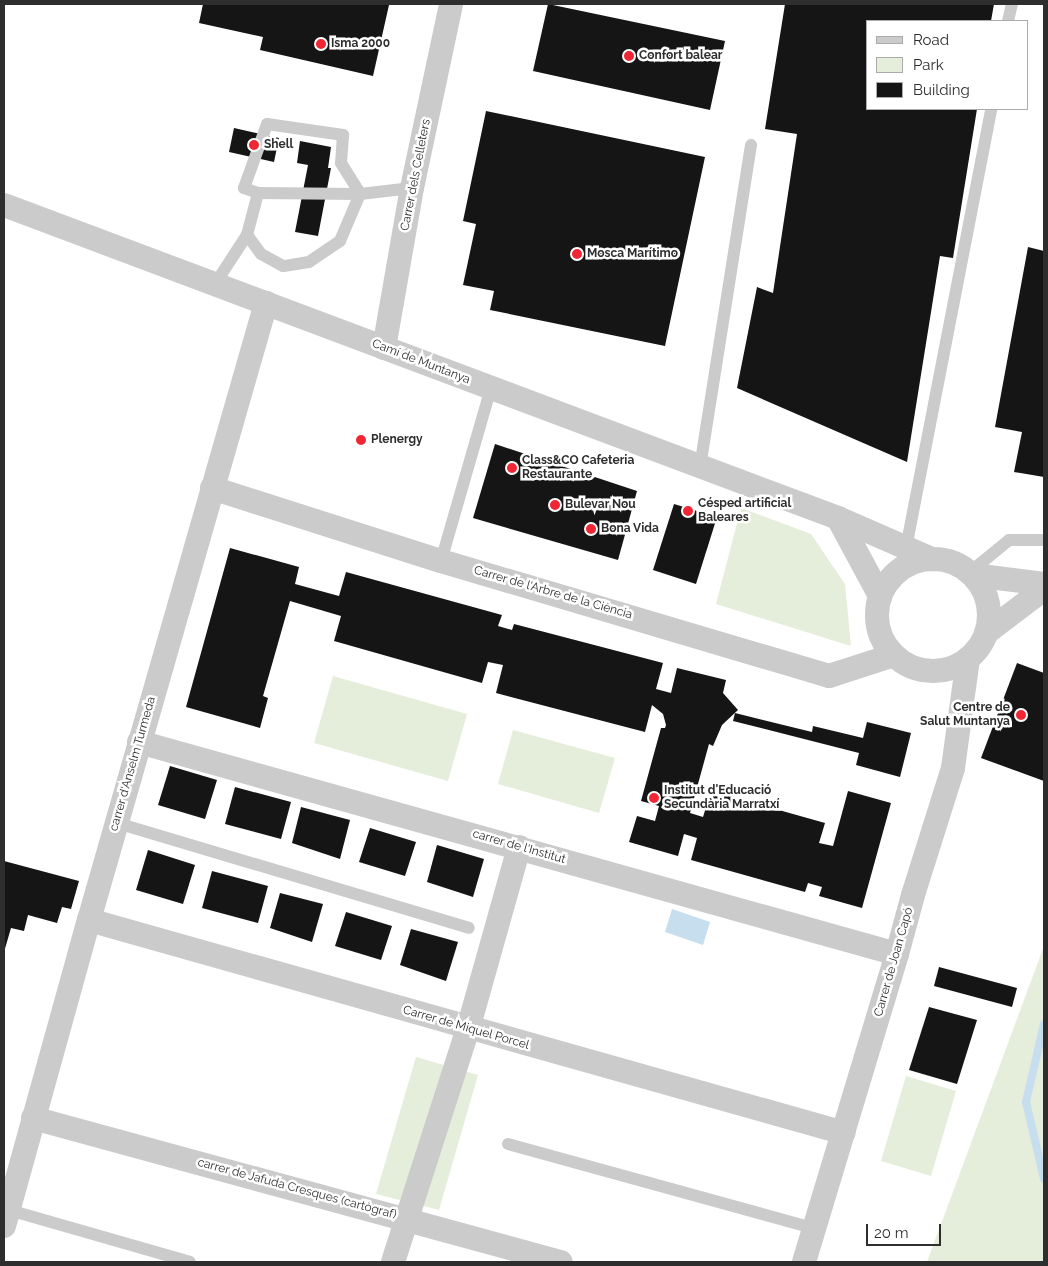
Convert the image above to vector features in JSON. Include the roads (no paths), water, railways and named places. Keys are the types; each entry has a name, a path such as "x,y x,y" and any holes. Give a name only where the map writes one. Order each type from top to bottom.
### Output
{"street":[{"name":"Carrer dels Celleters","path":"384,348 412,188 451,4"},
{"name":"Camí de Muntanya","path":"4,205 838,518 932,559"},
{"name":"carrer d'Anselm Turmeda","path":"6,1218 89,920 266,303"},
{"name":"Carrer de l'Arbre de la Ciència","path":"212,488 441,561 828,676 894,655"},
{"path":"838,518 880,596"},
{"path":"972,574 987,600 989,616 986,633 979,647 968,659 946,668 922,670 907,664 894,655 884,642 879,628 877,612 880,596 889,581 902,569 918,561 932,559 952,562 972,574 1044,584"},
{"path":"986,633 1044,589"},
{"name":"Carrer de Joan Capó","path":"804,1262 844,1133 913,895 953,768 968,659"},
{"name":"carrer de l'Institut","path":"140,742 897,954"},
{"path":"393,1262 468,1029 519,847"},
{"name":"Carrer de Miquel Porcel","path":"89,920 468,1029 844,1133"},
{"name":"carrer de Jafuda Cresques (cartògraf)","path":"33,1118 561,1262"}],"lane":[{"path":"1008,20 1012,4"},
{"path":"906,548 991,110"},
{"path":"360,194 341,163 343,135 267,124 244,188 258,193 360,194 412,188"},
{"path":"700,466 751,145"},
{"path":"215,284 247,235 258,193"},
{"path":"247,235 261,254 284,266 309,262 340,241 360,194"},
{"path":"441,561 490,388"},
{"path":"972,574 1009,540 1044,540"},
{"path":"117,823 469,928"},
{"path":"508,1144 814,1228"},
{"path":"6,1218 190,1262"}],"water":[{"path":"672,909 710,922 703,945 665,932"}],"waterway":[{"path":"1044,1024 1026,1102 1044,1179"}],"place":[{"name":"Isma 2000","path":"321,44"},
{"name":"Confort balear","path":"629,56"},
{"name":"Shell","path":"254,145"},
{"name":"Mosca Marítimo","path":"577,254"},
{"name":"Plenergy","path":"361,440"},
{"name":"Class&CO Cafeteria Restaurante","path":"512,468"},
{"name":"Bulevar Nou","path":"555,505"},
{"name":"Césped artificial Baleares","path":"688,511"},
{"name":"Bona Vida","path":"591,529"},
{"name":"Centre de Salut Muntanya","path":"1021,715"},
{"name":"Institut d'Educació Secundària Marratxí","path":"654,798"}]}
